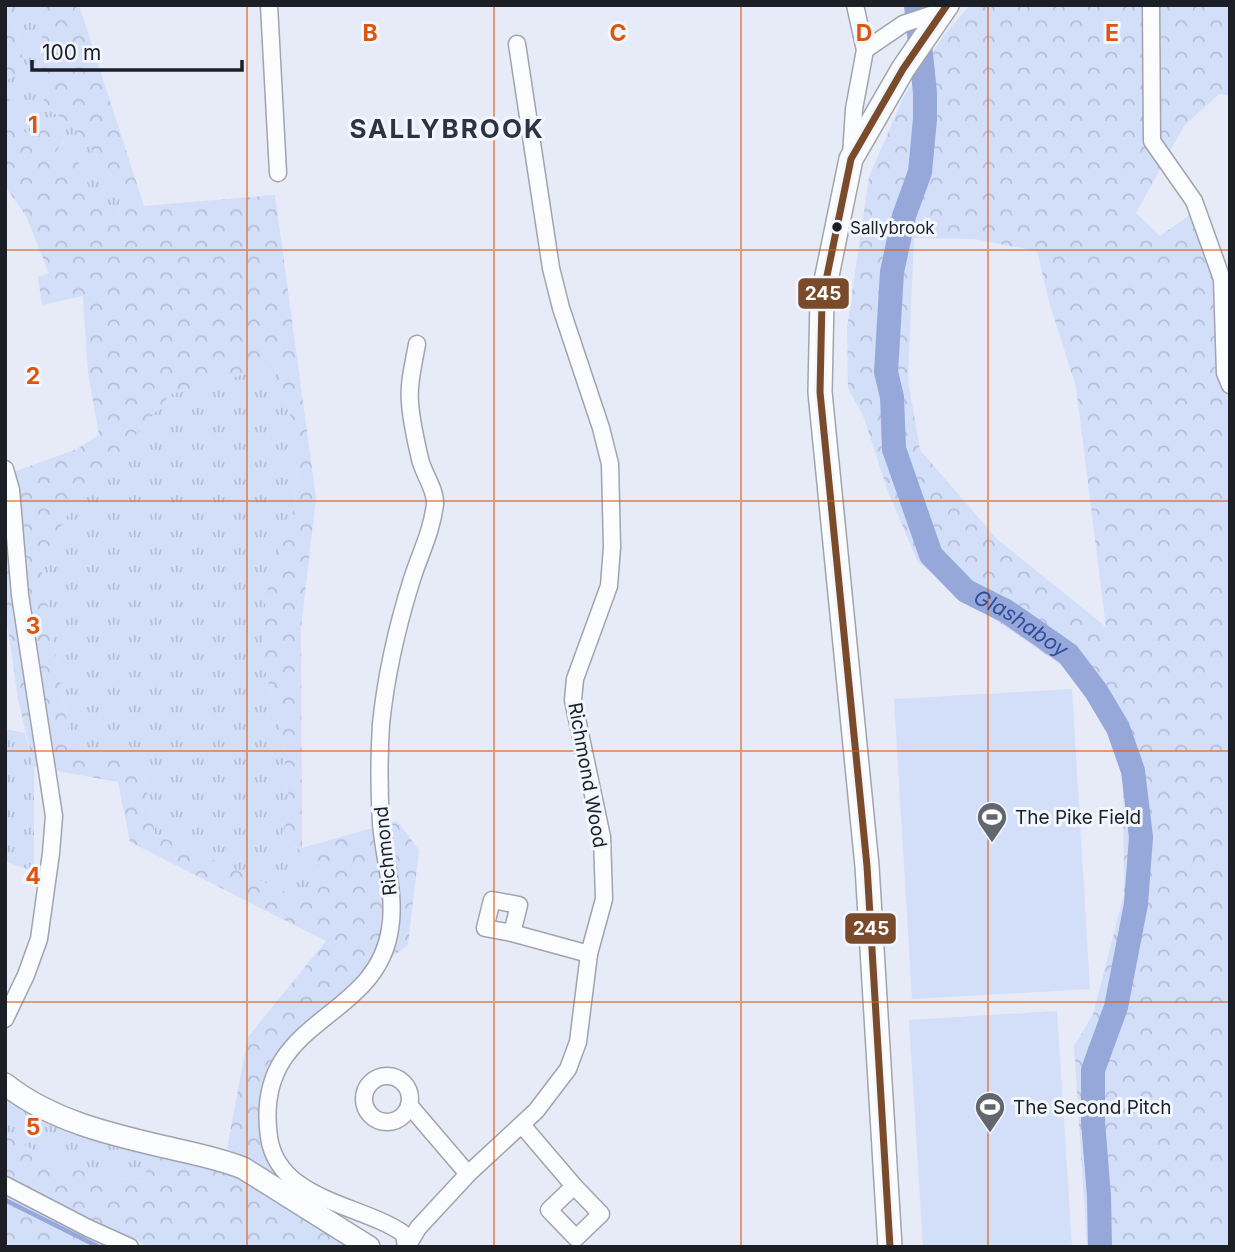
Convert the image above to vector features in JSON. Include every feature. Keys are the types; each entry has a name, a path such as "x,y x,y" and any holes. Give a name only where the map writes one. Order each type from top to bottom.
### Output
{"main road":[{"path":"890,1247 867,866 820,393 822,300 850,159 902,69 945,8"}],"street":[{"path":"269,5 278,173"},
{"path":"850,159 854,108 865,50 855,5"},
{"path":"1151,5 1152,141 1194,201 1222,279 1225,373 1230,385"},
{"path":"865,50 903,24 945,8"},
{"name":"Richmond Wood","path":"407,1247 418,1228 468,1174 522,1125 568,1069 578,1042 589,954 604,899 602,837 573,700 575,679 608,586 612,547 610,464 551,268 517,44"},
{"name":"Richmond","path":"407,1247 404,1234 389,1224 314,1195 293,1180 278,1162 269,1140 267,1111 271,1084 279,1064 295,1041 371,976 382,955 390,930 391,903 381,825 379,784 385,685 404,605 429,535 435,500 421,462 410,400 417,344"},
{"path":"5,469 11,490 20,595 54,816 38,939 26,975 5,1019"},
{"path":"512,933 589,954"},
{"path":"5,1084 30,1103 81,1124 243,1168 369,1247"},
{"path":"410,1105 468,1174"},
{"path":"522,1125 574,1186"},
{"path":"5,1185 131,1247"}],"green space":[{"path":"5,5 9,5 26,70 5,81"},
{"path":"9,5 41,5 44,107 73,125 120,187 119,226 93,198 76,157 50,160 65,140 25,133 5,89 5,81 26,69"},
{"path":"41,5 79,5 144,206 275,195 316,498 301,628 302,848 397,821 419,850 408,945 365,977 283,1049 260,1131 279,1181 227,1148 248,1037 326,941 130,842 118,782 34,767 18,699 5,608 5,475 77,449 99,435 88,373 83,296 42,305 38,277 49,273 26,216 5,186 5,89 25,133 42,124 65,139 51,159 76,156 93,198 119,225 120,187 73,125 44,107","holes":["277,365 298,445 295,505 266,595 262,658 282,734 290,812 281,836 319,865 301,899 155,834 141,758 71,747 41,566 68,513 171,394"]},
{"path":"970,5 1230,5 1230,96 1219,94 1184,126 1136,213 1160,236 1190,215 1216,236 1225,267 1230,311 1230,1247 1087,1247 1074,1046 1093,1014 1124,894 1123,764 1102,715 1076,675 963,598 918,562 888,492 864,418 848,388 847,328 869,177 903,98 944,35","holes":["914,238 974,239 1037,251 1050,305 1076,387 1106,627 997,539 920,450 908,380"]},
{"path":"277,365 298,445 295,505 266,595 262,658 282,734 290,812 281,836 319,865 301,899 155,834 141,758 71,747 41,566 68,513 171,394"},
{"name":"The Pike Field","path":"1072,689 1090,989 912,999 894,699"},
{"path":"5,729 25,733 34,767 34,872 5,861"},
{"name":"The Second Pitch","path":"1057,1011 1072,1247 923,1247 909,1020"},
{"path":"5,1089 152,1149 145,1182 103,1176 63,1166 5,1135"},
{"path":"5,1135 63,1166 144,1182 152,1149 224,1166 361,1247 150,1247 89,1220 5,1177"},
{"path":"5,1190 117,1247 5,1247"}],"waterway":[{"name":"Glashaboy","path":"916,5 925,119 920,172 904,216 892,272 886,372 892,397 894,449 931,555 966,591 1006,611 1068,654 1096,691 1118,728 1133,771 1141,837 1136,904 1116,1007 1093,1070 1100,1247"},
{"path":"5,1200 99,1247"}],"transit line":[{"name":"245","path":"890,1247 867,866 820,392 822,300 851,159 903,69 947,5"}],"place":[{"name":"Sallybrook","path":"837,227"},
{"name":"The Pike Field","path":"992,844"},
{"name":"The Second Pitch","path":"990,1134"}],"district":[{"name":"SALLYBROOK","path":"447,129"}]}
